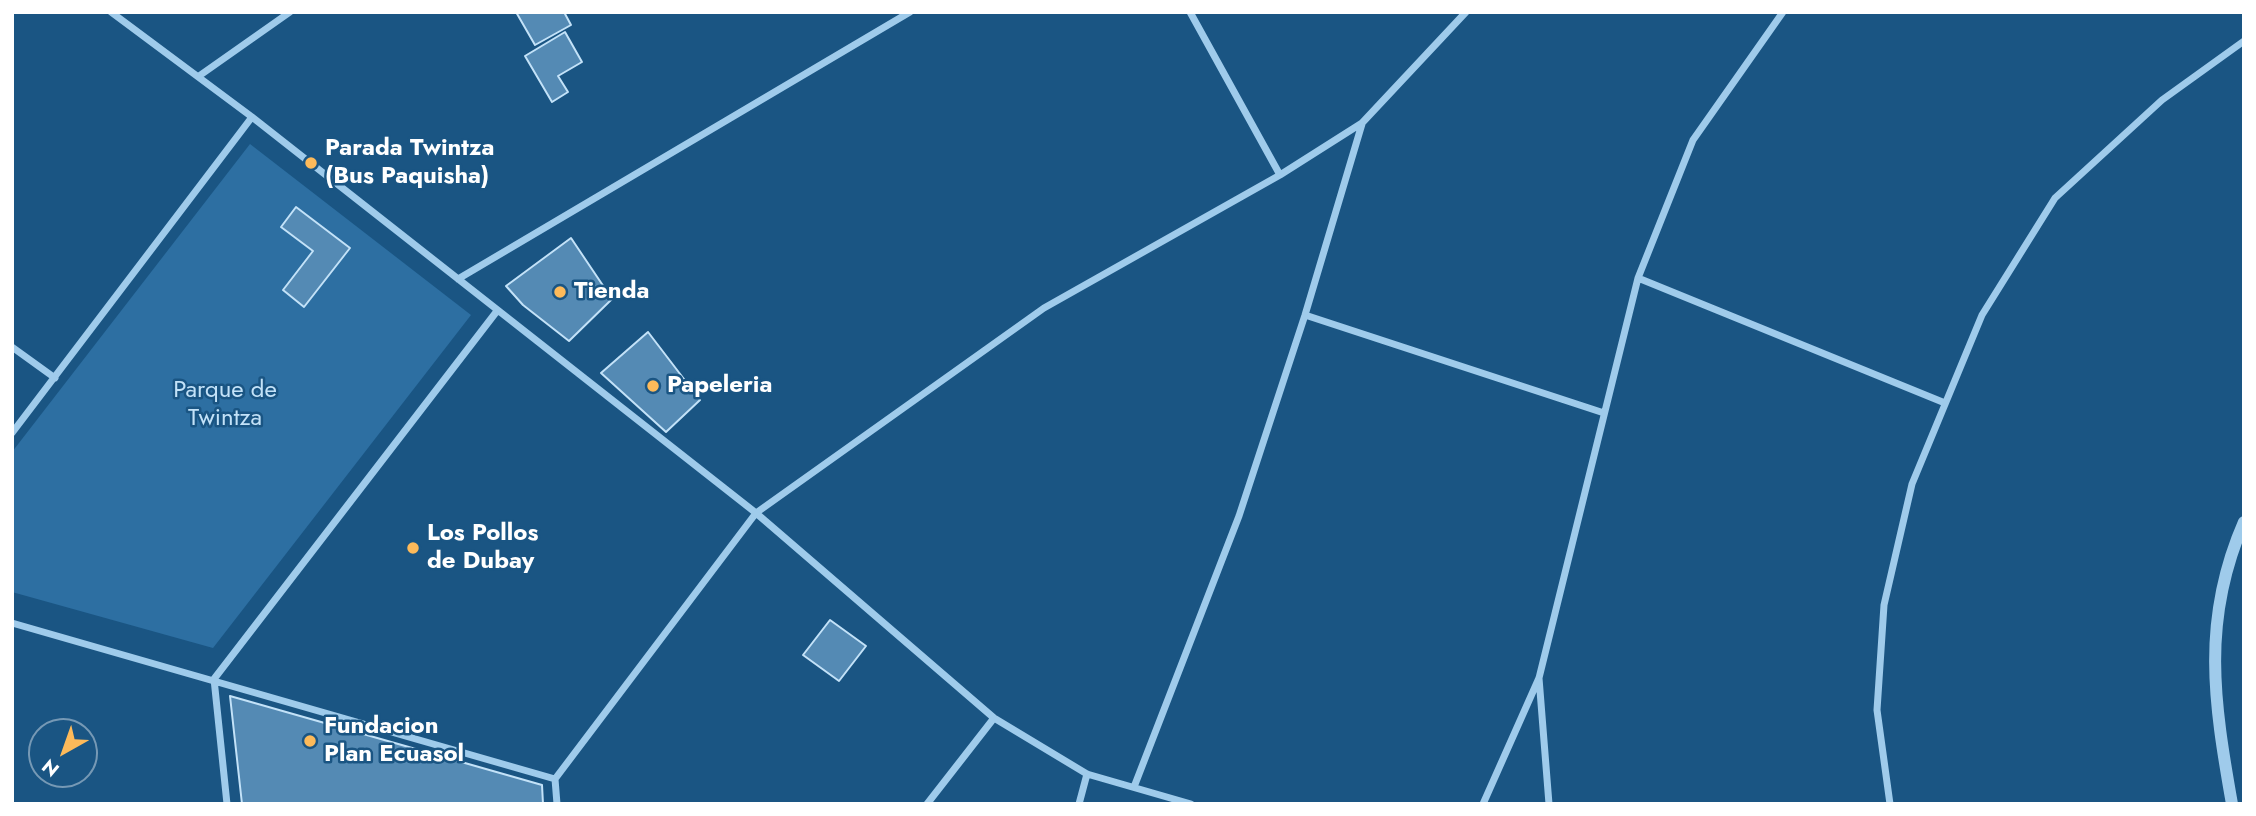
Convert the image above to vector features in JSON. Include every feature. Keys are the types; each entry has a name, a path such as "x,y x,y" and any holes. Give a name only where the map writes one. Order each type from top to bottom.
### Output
{"street":[{"path":"111,12 252,117 756,513 994,718 1087,774 1191,804"},
{"path":"199,76 290,12"},
{"path":"458,279 910,12"},
{"path":"1190,12 1280,175"},
{"path":"557,804 555,779 756,513 1044,308 1280,175 1362,123 1466,12"},
{"path":"1483,804 1539,678 1638,278 1693,139 1783,12"},
{"path":"1890,804 1877,710 1884,605 1912,484 1982,315 2055,198 2162,100 2244,41"},
{"path":"12,433 252,117"},
{"path":"1134,787 1239,516 1305,315 1362,123"},
{"path":"1638,278 1945,403"},
{"path":"227,804 214,679 497,311"},
{"path":"1305,315 1605,413"},
{"path":"12,347 55,378"},
{"path":"2232,804 2220,735 2214,641 2218,596 2244,522"},
{"path":"12,623 555,779"},
{"path":"1539,678 1549,804"},
{"path":"927,804 994,718"},
{"path":"1079,804 1087,774"}],"green space":[{"name":"Parque de Twintza","path":"250,144 471,315 213,648 12,592 12,452"}],"building":[{"path":"516,12 564,12 571,25 535,45"},
{"path":"565,32 582,62 558,76 568,92 552,102 525,56"},
{"path":"296,207 350,248 304,307 283,290 313,251 281,227"},
{"name":"Tienda","path":"571,238 612,299 569,341 523,305 506,286"},
{"name":"Papeleria","path":"648,332 700,400 666,432 601,373"},
{"path":"830,620 866,646 839,681 803,655"},
{"name":"Fundacion Plan Ecuasol","path":"230,696 542,785 543,804 242,804"}],"place":[{"name":"Parada Twintza (Bus Paquisha)","path":"311,163"},
{"name":"Tienda","path":"560,292"},
{"name":"Papeleria","path":"653,386"},
{"name":"Los Pollos de Dubay","path":"413,548"},
{"name":"Fundacion Plan Ecuasol","path":"310,741"}]}
